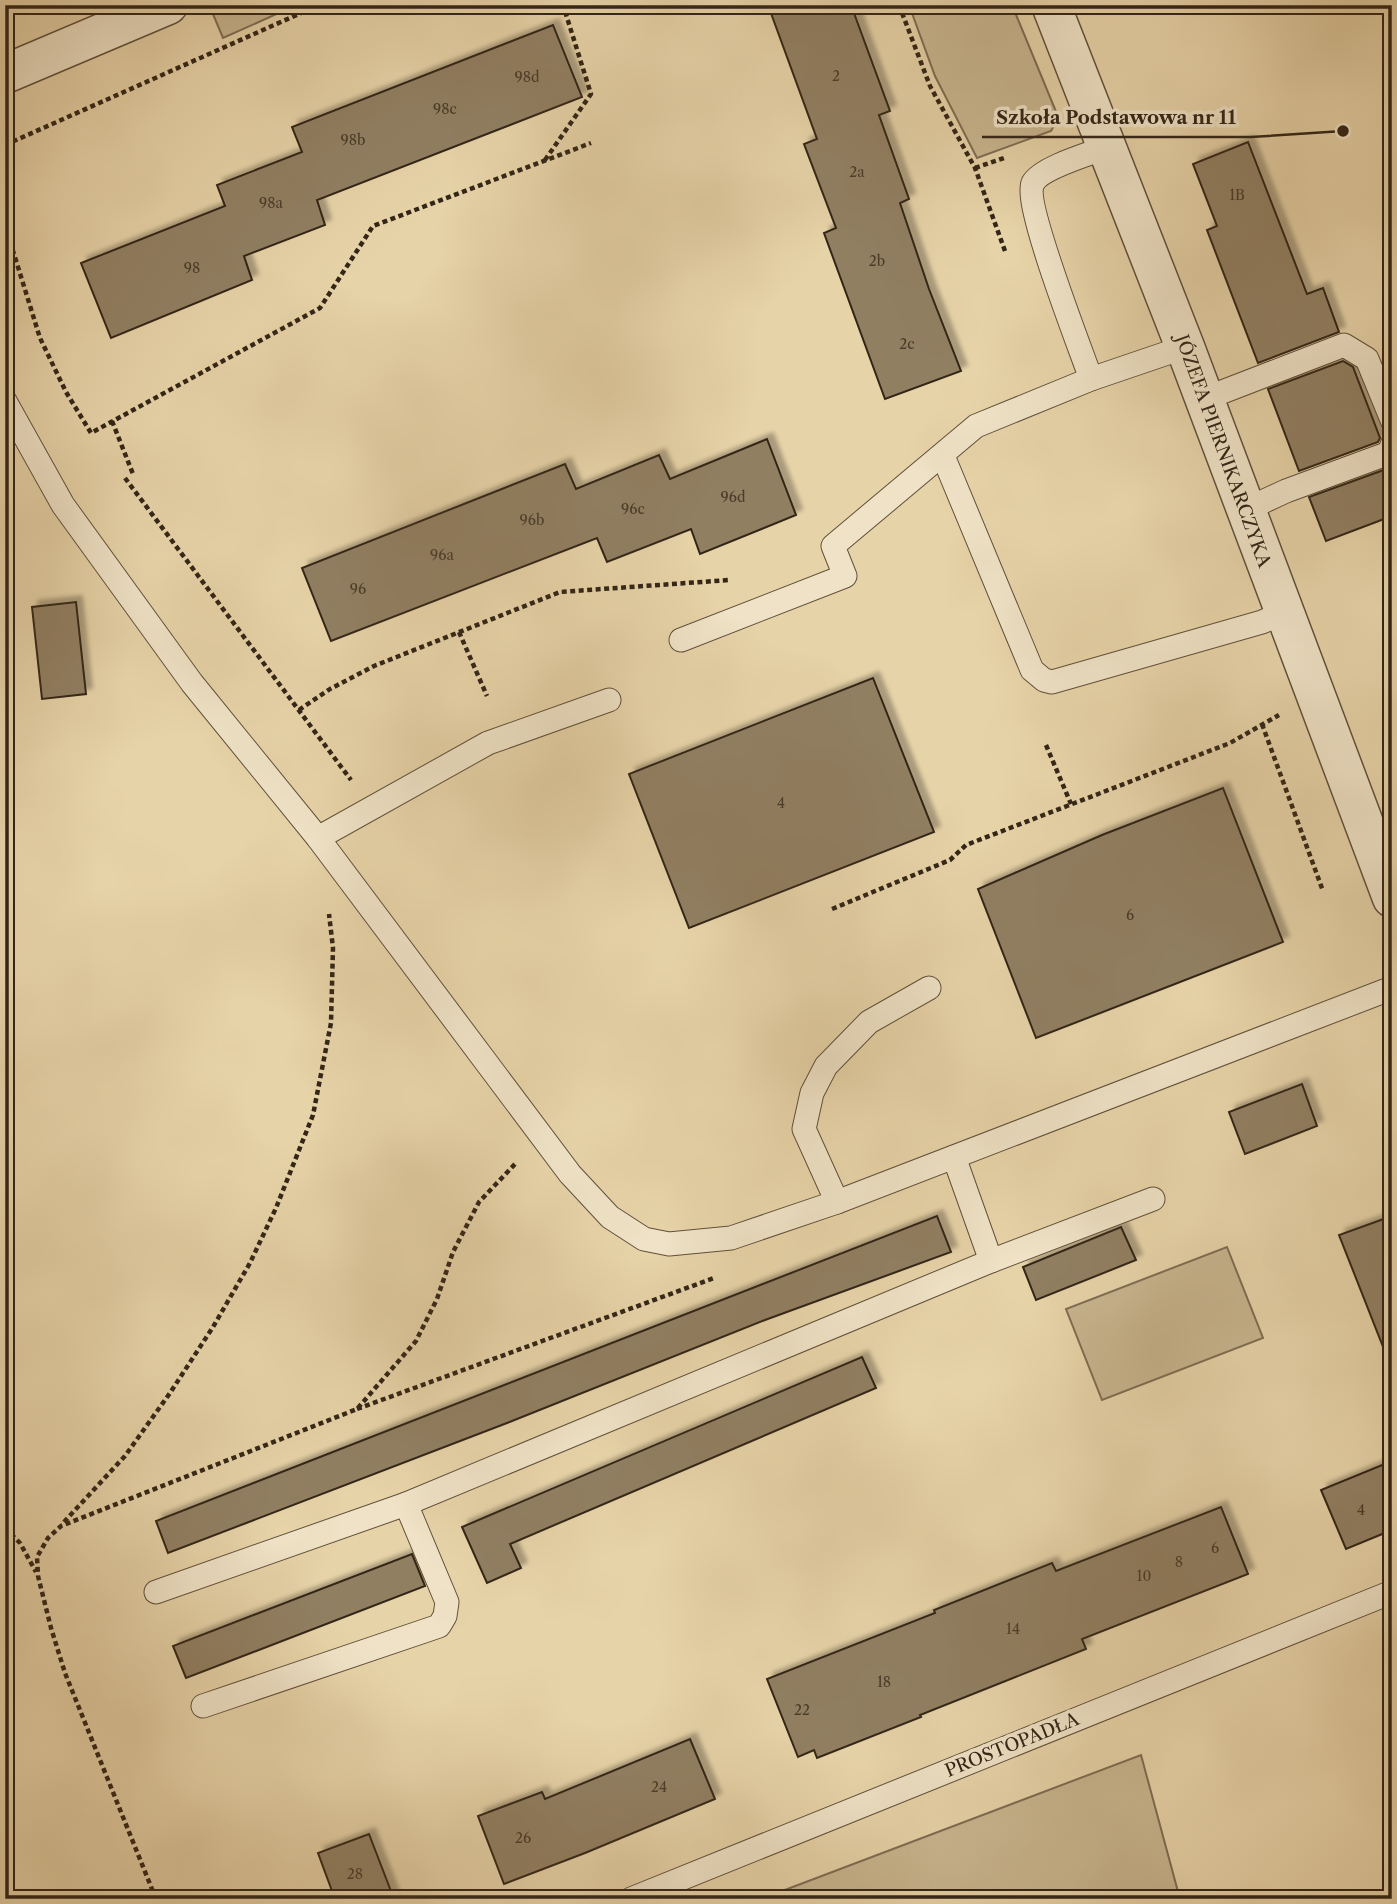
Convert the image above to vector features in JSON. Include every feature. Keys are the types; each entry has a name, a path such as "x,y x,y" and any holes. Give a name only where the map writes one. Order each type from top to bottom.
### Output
{"street":[{"path":"5,74 169,5"},
{"name":"JÓZEFA PIERNIKARCZYKA","path":"1051,5 1185,347 1392,898"}],"lane":[{"path":"1091,379 1036,219 1032,187 1034,181 1051,169 1105,148"},
{"path":"1204,399 1344,345 1367,359 1392,420"},
{"path":"681,640 845,576 833,546 976,426 1091,379 1185,347"},
{"path":"5,401 63,505 192,683 324,847 570,1174 610,1217 644,1239 669,1244 731,1238 837,1202 1392,988"},
{"path":"1245,510 1286,491 1389,453 1392,445"},
{"path":"943,456 1032,670 1044,680 1052,682 1262,622 1283,613"},
{"path":"324,847 372,808 488,743 609,700"},
{"path":"837,1202 804,1129 812,1093 826,1066 869,1022 929,988"},
{"path":"954,1157 991,1261"},
{"path":"156,1592 406,1504 991,1261 1153,1199"},
{"path":"203,1706 439,1626 445,1616 447,1602 406,1504"},
{"name":"PROSTOPADŁA","path":"631,1899 1392,1592"}],"path":[{"path":"5,145 319,5"},
{"path":"545,160 591,94 563,5"},
{"path":"900,5 930,86 975,168 1007,256"},
{"path":"5,225 40,338 66,392 91,433 320,307 373,226 591,143"},
{"path":"975,168 1009,156"},
{"path":"112,421 133,474"},
{"path":"125,478 372,808"},
{"path":"299,710 330,689 374,666 560,592 731,580"},
{"path":"459,632 487,696"},
{"path":"1262,724 1323,891"},
{"path":"832,909 950,860 966,845 1243,736"},
{"path":"1046,745 1071,804"},
{"path":"156,1899 65,1673 38,1576 37,1557 48,1538 125,1456 213,1327 250,1263 298,1156 313,1115 331,1023 332,948 329,909 314,873 324,847"},
{"path":"356,1409 416,1340 437,1299 453,1252 479,1202 540,1134"},
{"path":"61,1526 356,1409 720,1276 718,1239"},
{"path":"5,1528 20,1543 38,1576"}],"shaded area":[{"path":"289,5 290,8 223,38 210,7"},
{"path":"909,5 1012,5 1057,114 1051,131 977,158 935,76"},
{"path":"1227,1247 1263,1338 1102,1400 1066,1309"},
{"path":"1141,1755 1180,1899 761,1899"}],"building":[{"path":"768,5 851,5 890,111 879,115 909,199 900,203 961,371 885,399 824,233 836,228 804,144 817,139"},
{"path":"553,25 582,97 317,200 325,225 244,256 252,280 111,338 81,263 225,206 217,185 302,152 292,127"},
{"path":"1248,142 1307,294 1323,288 1339,332 1258,363 1207,230 1217,226 1193,164"},
{"path":"1343,361 1353,367 1380,438 1378,442 1299,471 1268,389"},
{"path":"767,439 796,515 700,554 691,529 607,562 597,538 331,641 302,568 565,464 576,489 659,455 670,479"},
{"path":"1392,467 1392,516 1326,541 1309,497"},
{"path":"76,602 86,694 42,699 32,607"},
{"path":"873,678 934,832 689,928 629,774"},
{"path":"1223,788 1283,942 1036,1038 978,889 1102,835"},
{"path":"1302,1084 1317,1126 1245,1154 1229,1112"},
{"path":"937,1216 951,1252 765,1320 507,1423 168,1553 156,1521"},
{"path":"1392,1216 1392,1362 1389,1362 1339,1235"},
{"path":"1121,1227 1136,1260 1036,1300 1023,1267"},
{"path":"862,1357 876,1388 510,1544 521,1568 487,1583 462,1527"},
{"path":"1392,1461 1392,1530 1346,1549 1321,1490"},
{"path":"1221,1507 1248,1574 1082,1639 1086,1649 920,1715 921,1717 817,1758 814,1750 798,1757 767,1679 935,1613 934,1610 1052,1563 1056,1571"},
{"path":"412,1554 425,1586 186,1678 173,1646"},
{"path":"690,1739 715,1799 504,1884 478,1816 542,1792 545,1799"},
{"path":"369,1834 394,1899 335,1899 318,1853"}],"place":[{"name":"Szkoła Podstawowa nr 11","path":"1343,131"}]}
